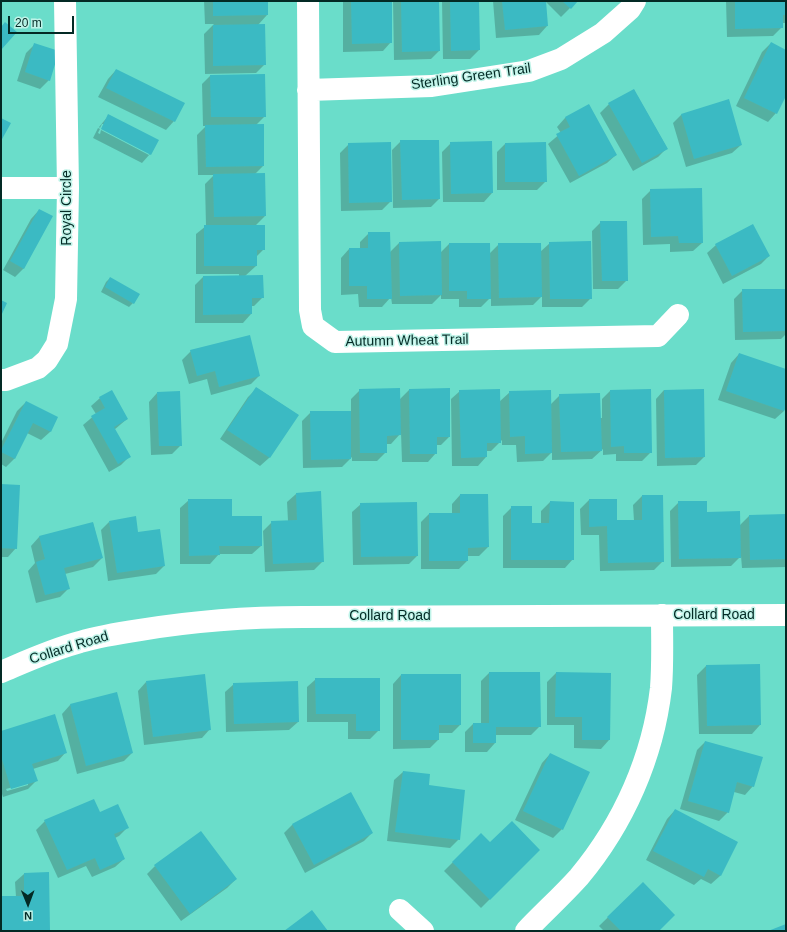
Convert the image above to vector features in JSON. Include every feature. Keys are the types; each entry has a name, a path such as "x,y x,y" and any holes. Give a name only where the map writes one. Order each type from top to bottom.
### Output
{"street":[{"name":"Royal Circle","path":"1,380 6,380 38,368 47,360 57,344 66,299 68,188 65,1"},
{"name":"Autumn Wheat Trail","path":"308,1 310,310 313,326 335,342 658,336 678,315"},
{"name":"Sterling Green Trail","path":"308,90 432,86 529,72 561,59 603,33 630,9 635,1"},
{"path":"1,188 68,188"},
{"path":"526,931 579,877 598,852 626,805 638,779 646,757 658,710 662,664 662,615"},
{"name":"Collard Road","path":"1,672 39,656 80,642 117,633 212,620 265,617 786,615"},
{"path":"400,910 423,931"}],"building":[{"path":"213,1 268,1 268,15 213,16"},
{"path":"351,1 392,1 392,43 352,44"},
{"path":"401,1 439,1 440,51 402,52"},
{"path":"450,1 479,1 480,50 451,51"},
{"path":"502,1 546,1 548,26 505,30"},
{"path":"562,1 578,1 571,9"},
{"path":"735,1 786,1 786,15 783,15 783,28 735,29"},
{"path":"5,22 17,32 1,50 1,27"},
{"path":"265,24 266,65 213,66 213,25"},
{"path":"771,42 786,50 786,96 777,114 744,98"},
{"path":"34,43 59,51 50,81 25,72"},
{"path":"116,69 185,103 175,122 106,88"},
{"path":"265,74 266,117 211,117 210,75"},
{"path":"634,89 668,149 642,163 608,103"},
{"path":"729,99 742,145 694,159 681,114"},
{"path":"589,104 617,155 579,176 556,134 570,127 565,117"},
{"path":"108,114 159,140 151,155 101,129"},
{"path":"1,118 11,123 1,141"},
{"path":"264,124 264,166 206,167 205,125"},
{"path":"400,140 439,140 440,199 402,200"},
{"path":"492,141 493,193 451,194 450,142"},
{"path":"391,142 392,202 349,203 348,143"},
{"path":"546,142 547,182 505,182 505,143"},
{"path":"265,173 266,216 214,217 213,174"},
{"path":"702,188 703,243 679,243 678,236 651,237 650,189"},
{"path":"39,209 53,216 24,269 10,261"},
{"path":"600,221 627,221 628,281 602,281"},
{"path":"753,224 770,256 732,276 715,244"},
{"path":"204,225 265,225 265,250 257,250 257,266 204,266"},
{"path":"368,232 390,232 392,299 367,299 367,286 349,286 349,248 368,248"},
{"path":"441,241 442,295 400,296 399,242"},
{"path":"591,241 592,299 550,299 549,242"},
{"path":"449,243 490,243 491,299 467,299 467,291 449,291"},
{"path":"498,243 541,243 542,297 499,298"},
{"path":"263,275 264,298 252,298 252,314 203,315 203,276"},
{"path":"110,277 140,294 134,304 105,287"},
{"path":"742,289 786,289 786,331 743,332"},
{"path":"1,300 7,303 1,316"},
{"path":"250,335 260,376 219,387 215,371 197,376 190,350"},
{"path":"739,353 786,369 786,407 784,411 726,391"},
{"path":"256,387 299,415 270,458 227,430"},
{"path":"400,388 401,435 387,436 387,453 360,453 359,389"},
{"path":"450,388 450,437 437,437 437,454 410,454 409,389"},
{"path":"500,389 501,443 487,443 487,457 461,458 459,390"},
{"path":"651,389 652,453 624,453 624,446 611,447 610,390"},
{"path":"704,389 705,457 665,458 664,390"},
{"path":"112,390 128,419 114,427 131,457 118,464 91,416 105,408 99,397"},
{"path":"551,390 552,453 525,454 525,436 510,437 509,391"},
{"path":"180,391 182,446 159,446 157,392"},
{"path":"600,393 602,451 561,452 559,394"},
{"path":"26,401 58,417 51,432 33,423 15,459 1,452 1,450"},
{"path":"310,411 351,411 351,459 311,460"},
{"path":"1,484 20,485 17,549 1,548"},
{"path":"321,491 324,562 273,564 271,521 297,520 296,493"},
{"path":"460,494 488,494 489,547 468,548 468,561 429,561 429,513 460,513"},
{"path":"642,495 663,495 664,562 608,563 607,526 589,527 589,499 617,499 617,520 642,520"},
{"path":"188,499 232,499 232,516 262,516 262,546 219,546 220,555 189,556"},
{"path":"550,501 574,502 574,560 511,560 511,506 532,506 532,523 549,523"},
{"path":"678,501 707,501 707,512 740,511 741,558 679,559"},
{"path":"417,502 418,556 361,557 360,503"},
{"path":"786,514 786,559 750,560 749,515"},
{"path":"136,516 138,532 160,529 165,566 117,573 109,521"},
{"path":"93,522 103,558 64,568 70,589 45,595 36,562 45,559 39,536"},
{"path":"760,664 761,725 707,726 706,665"},
{"path":"489,672 540,672 541,727 496,727 496,743 473,743 473,723 489,723"},
{"path":"556,672 611,673 610,740 582,740 582,717 555,717"},
{"path":"205,674 211,730 153,737 146,681"},
{"path":"401,674 461,674 461,725 439,725 439,740 401,740"},
{"path":"315,678 380,678 380,731 356,731 356,714 316,714"},
{"path":"298,681 299,722 234,724 233,683"},
{"path":"117,692 133,753 86,766 70,704"},
{"path":"55,714 67,753 32,764 38,781 11,789 1,756 1,731"},
{"path":"705,741 763,757 754,787 737,782 729,813 688,801"},
{"path":"550,753 590,772 563,830 523,811"},
{"path":"403,771 430,774 429,785 465,790 460,840 395,832"},
{"path":"351,792 373,833 314,865 292,824"},
{"path":"94,799 100,812 118,804 129,828 114,834 125,859 100,870 95,858 67,870 44,820"},
{"path":"675,809 738,842 721,876 708,869 704,877 653,851"},
{"path":"512,821 540,850 490,900 452,862 481,833 490,842"},
{"path":"201,831 237,879 190,914 154,865"},
{"path":"49,872 50,931 1,931 1,896 24,896 24,873"},
{"path":"643,882 675,915 659,931 621,931 607,917"},
{"path":"312,910 328,931 284,931"},
{"path":"786,924 786,931 768,931"}]}
